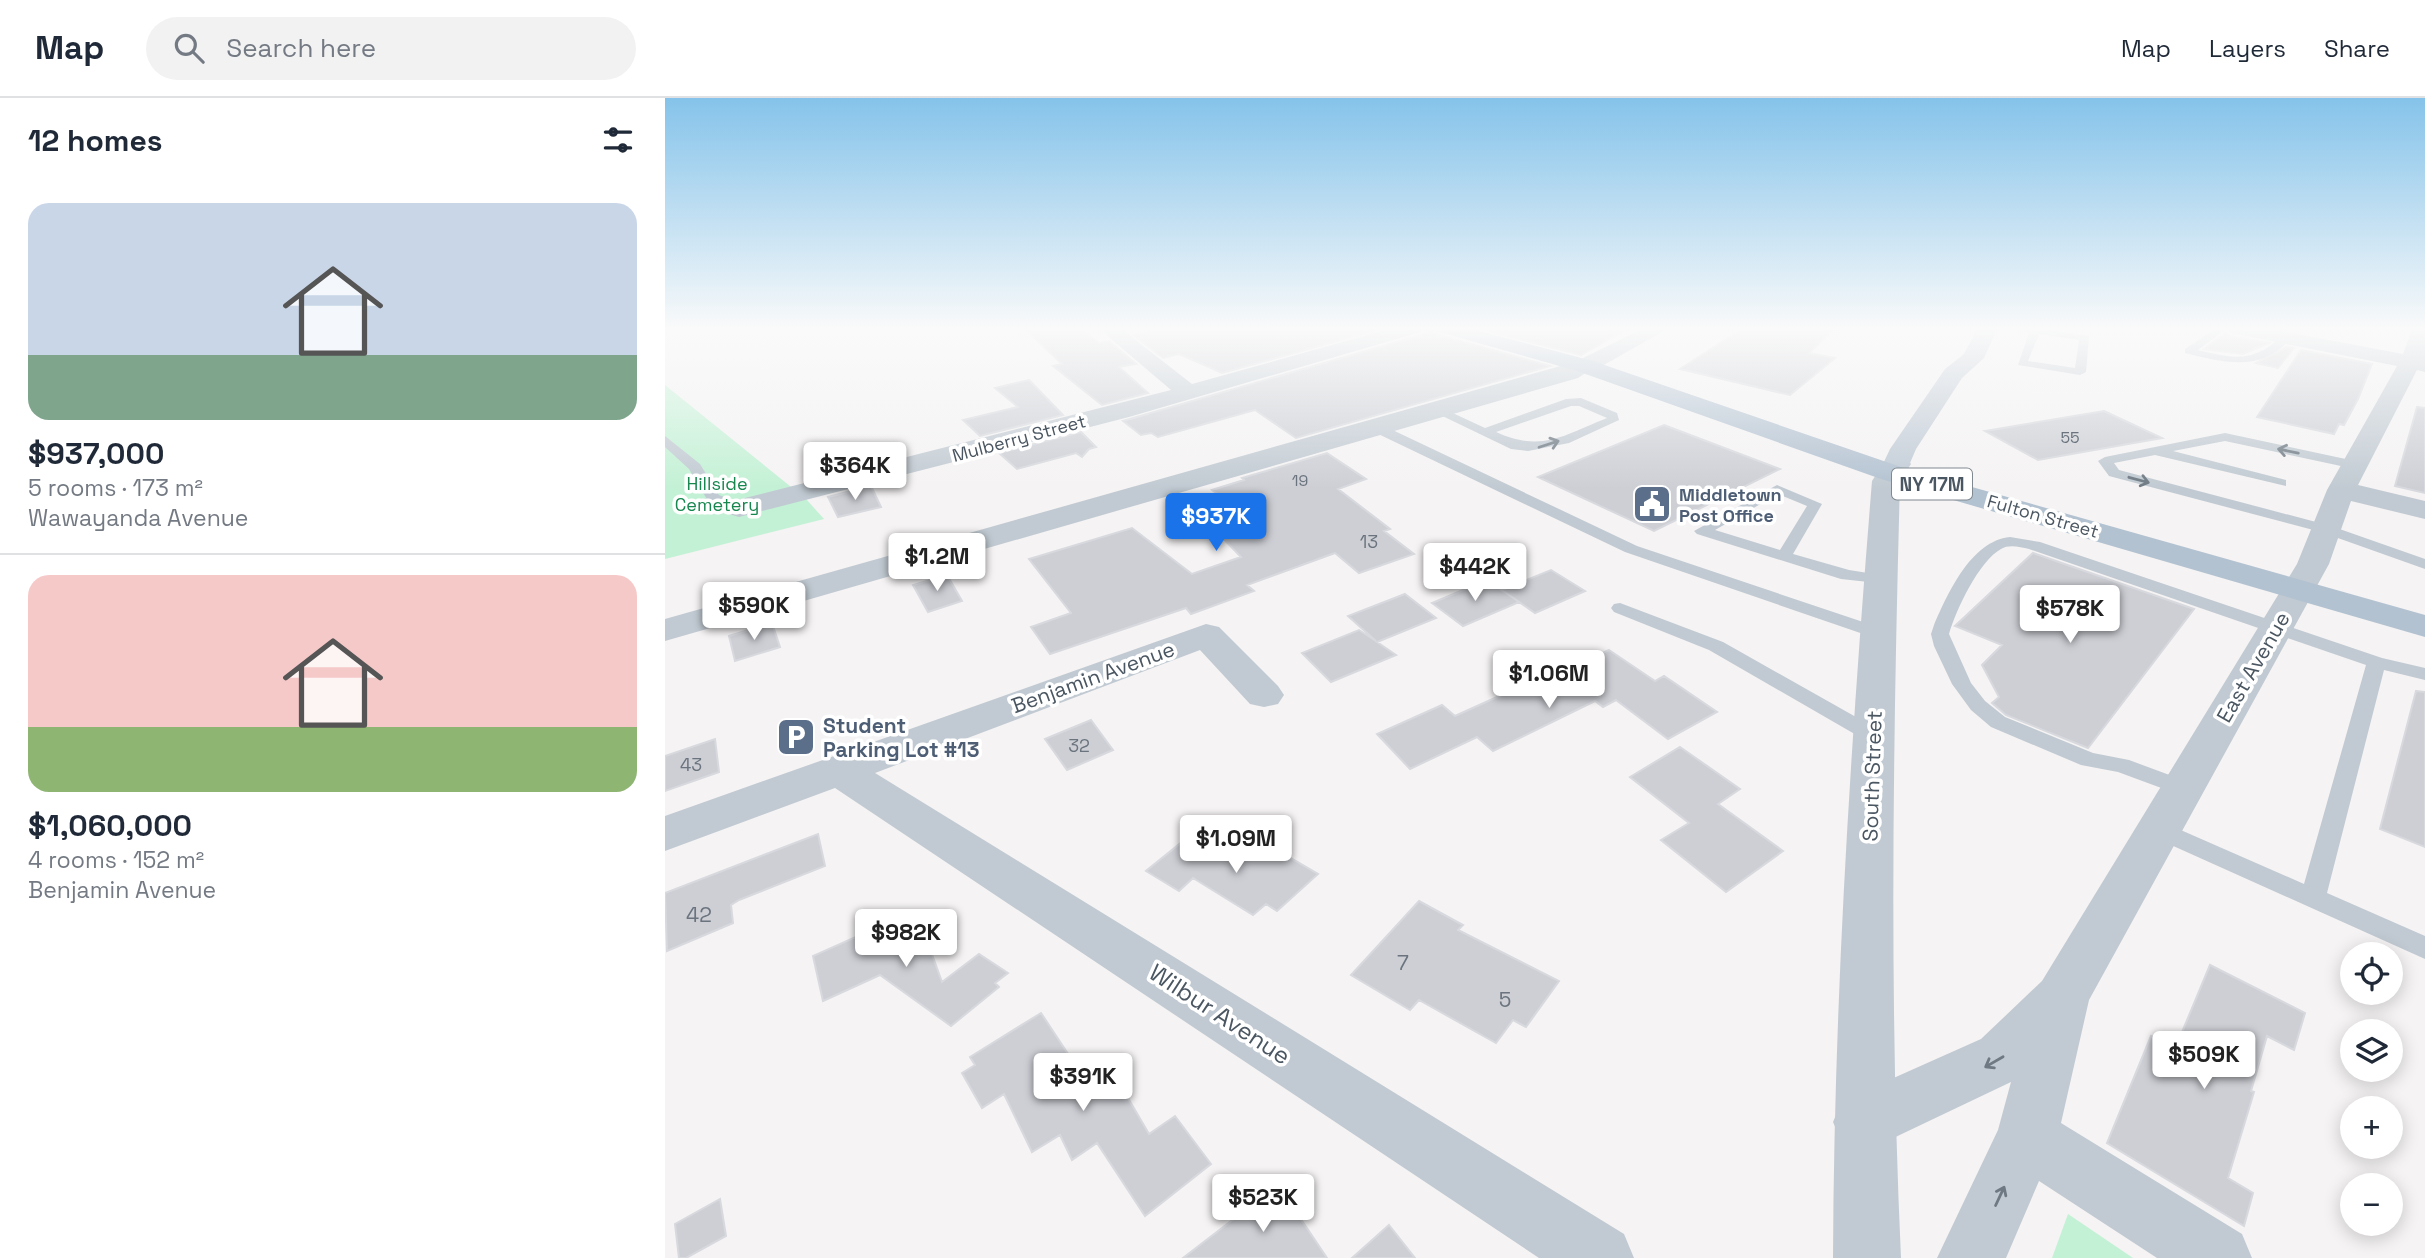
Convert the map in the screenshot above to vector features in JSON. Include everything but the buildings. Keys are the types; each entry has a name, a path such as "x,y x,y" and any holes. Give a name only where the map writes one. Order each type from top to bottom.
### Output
{"main road":[{"name":"Fulton Street","path":"1638,381 1733,420 2303,580 2425,605"},
{"name":"South Street","path":"1896,465 1949,381"},
{"name":"Fulton Street","path":"2303,580 2425,626"}],"street":[{"path":"1174,381 1189,393"},
{"name":"Mulberry Street","path":"739,508 1230,381"},
{"path":"665,630 1438,411 1534,381"},
{"name":"East Avenue","path":"1864,1122 2002,1058 2061,998 2303,580 2348,477 2406,381"},
{"name":"South Street","path":"1867,1258 1864,1122 1872,736 1886,481 1896,465"},
{"path":"2348,477 2425,510"},
{"name":"Benjamin Avenue","path":"665,834 1206,635 1264,695"},
{"name":"Wilbur Avenue","path":"839,771 1600,1258"},
{"name":"East Avenue","path":"1971,1258 2028,1137 2061,998"},
{"path":"2028,1137 2218,1258"}],"lane":[{"path":"1438,411 1515,446 1541,447 1612,420 1613,416 1581,402 1570,402 1485,432"},
{"path":"1377,428 1631,549 1878,633"},
{"path":"2348,477 2225,437 2105,461 2114,473 2326,530 2425,564"},
{"path":"665,440 695,467 713,498 739,508"},
{"path":"2155,451 2281,484"},
{"path":"1784,556 1815,504 1777,489 1702,531 1714,535 1847,575 1881,580"},
{"path":"2183,788 2121,765 2089,760 1985,714 1943,646 1940,634 1951,604 1987,550 1998,543 2019,542 2276,626 2376,662 2425,674"},
{"path":"1620,608 1716,646 1872,736"},
{"path":"2313,898 2376,662"},
{"path":"2159,830 2425,948"}],"green space":[{"name":"Hillside Cemetery","path":"665,385 806,499 824,519 665,559"},
{"path":"2068,1214 2133,1258 2052,1258"}],"place":[{"name":"Middletown Post Office","path":"1652,504"},
{"name":"Student Parking Lot #13","path":"796,737"}]}
